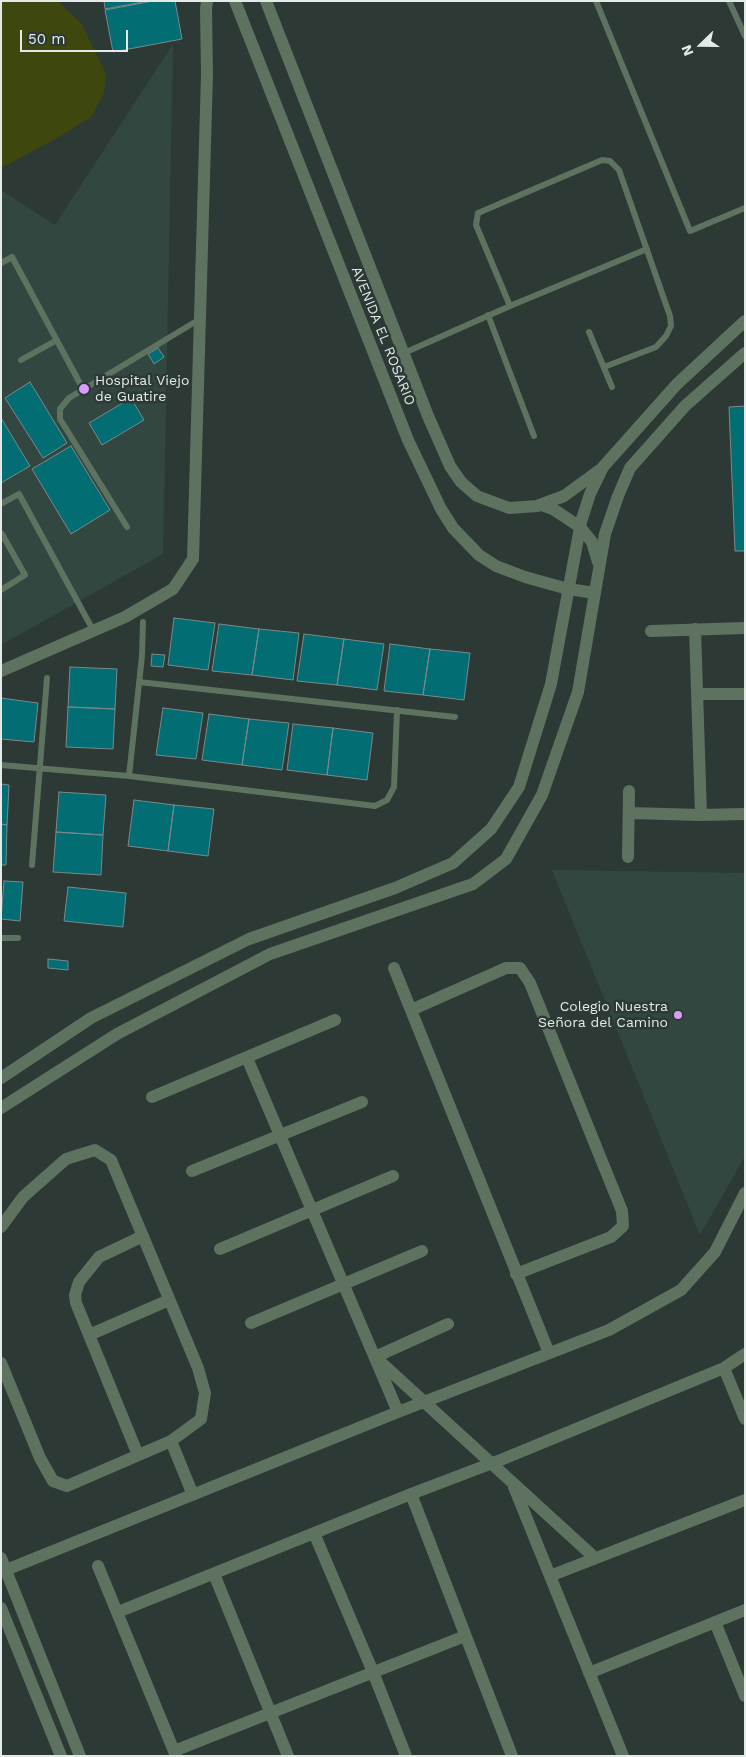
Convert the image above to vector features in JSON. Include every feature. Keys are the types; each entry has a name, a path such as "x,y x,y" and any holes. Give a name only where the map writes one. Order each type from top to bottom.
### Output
{"street":[{"path":"1,671 125,617 173,589 193,559 207,74 206,9 208,1"},
{"name":"AVENIDA EL ROSARIO","path":"235,1 408,440 441,509 465,542 479,555 496,566 525,577 595,593"},
{"name":"AVENIDA EL ROSARIO","path":"270,2 428,416 450,466 461,482 477,496 509,508 537,506 564,496 603,467"},
{"path":"1,1078 91,1018 249,939 394,888 453,863 491,829 519,787 551,684 580,527 590,494 603,467 677,384 745,321"},
{"path":"1,1108 117,1034 270,954 473,884 506,859 542,795 578,692 605,534 630,468 685,406 745,353"},
{"path":"542,505 553,509 580,527 588,536 595,549 599,568"},
{"path":"651,631 745,628"},
{"path":"695,630 700,815"},
{"path":"697,694 745,694"},
{"path":"628,857 629,791"},
{"path":"629,814 745,814"},
{"path":"394,968 549,1353"},
{"path":"411,1010 506,968 520,968 530,983 619,1202 623,1226 611,1237 516,1274"},
{"path":"152,1097 335,1020"},
{"path":"247,1058 398,1412"},
{"path":"192,1171 362,1102"},
{"path":"1,1227 23,1197 66,1159 96,1150 111,1160 198,1368 205,1393 201,1419 171,1441 67,1486 53,1481 40,1458 1,1363"},
{"path":"220,1249 393,1176"},
{"path":"4,1572 398,1412 609,1330 681,1290 715,1252 745,1193"},
{"path":"138,1455 75,1296 79,1282 100,1257 143,1236"},
{"path":"251,1322 422,1251"},
{"path":"89,1334 169,1300"},
{"path":"375,1357 448,1324"},
{"path":"118,1612 724,1368 745,1354"},
{"path":"375,1357 424,1402 497,1461 513,1484 623,1756"},
{"path":"724,1368 745,1419"},
{"path":"171,1441 193,1495"},
{"path":"513,1484 595,1558"},
{"path":"411,1494 512,1756"},
{"path":"550,1576 745,1500"},
{"path":"314,1533 374,1672 406,1756"},
{"path":"1,1558 4,1572 80,1756"},
{"path":"98,1566 175,1753 465,1636"},
{"path":"214,1574 288,1756"},
{"path":"1,1608 61,1756"},
{"path":"589,1672 745,1610"},
{"path":"715,1622 745,1696"}],"lane":[{"path":"596,1 690,232 745,208"},
{"path":"729,1 745,36"},
{"path":"510,306 476,224 478,213 602,160 610,161 619,170 670,316 671,326 666,336 656,347 604,367"},
{"path":"404,353 488,315 647,249"},
{"path":"1,263 12,257 83,389"},
{"path":"488,315 534,436"},
{"path":"127,527 60,419 60,409 69,398 83,389 201,319"},
{"path":"589,332 612,387"},
{"path":"22,360 56,340"},
{"path":"1,504 19,494 93,630"},
{"path":"1,590 25,575 2,534"},
{"path":"129,776 143,622"},
{"path":"32,865 47,678"},
{"path":"139,682 455,717"},
{"path":"1,765 129,776 375,806 387,800 394,786 397,710"},
{"path":"1,938 18,938"}],"shaded area":[{"name":"Hospital Viejo de Guatire","path":"173,44 163,554 1,645 1,190 55,225"},
{"name":"Colegio Nuestra Señora del Camino","path":"552,870 745,873 745,1156 700,1235"}],"green space":[{"path":"1,1 58,1 81,23 106,74 104,93 91,117 52,141 1,168"}],"building":[{"path":"104,1 148,1 105,9"},
{"path":"153,1 175,1 182,39 113,52 105,10"},
{"path":"158,348 164,357 154,364 148,354"},
{"path":"30,382 67,443 43,458 5,398"},
{"path":"131,398 144,420 102,445 89,423"},
{"path":"745,406 745,551 735,551 729,407"},
{"path":"1,418 30,466 1,483"},
{"path":"71,446 110,510 71,534 32,469"},
{"path":"174,618 215,623 208,670 168,665"},
{"path":"219,624 259,629 252,675 212,671"},
{"path":"259,629 299,633 293,680 252,675"},
{"path":"304,634 344,639 337,685 297,681"},
{"path":"344,639 384,644 377,690 337,685"},
{"path":"390,644 430,649 423,695 384,691"},
{"path":"430,649 470,653 464,700 423,695"},
{"path":"152,654 165,655 163,667 151,666"},
{"path":"70,667 117,669 115,709 68,707"},
{"path":"1,698 38,703 34,742 1,739"},
{"path":"68,707 115,709 113,749 66,747"},
{"path":"163,708 203,713 196,759 156,755"},
{"path":"209,714 249,719 242,765 202,760"},
{"path":"249,719 289,723 282,770 242,765"},
{"path":"293,724 333,728 327,775 287,770"},
{"path":"333,728 373,733 367,780 327,775"},
{"path":"1,784 9,785 7,825 1,824"},
{"path":"59,792 106,795 103,835 56,832"},
{"path":"134,800 174,805 168,851 128,846"},
{"path":"174,805 214,809 208,856 168,851"},
{"path":"1,824 7,825 6,865 1,865"},
{"path":"56,832 103,835 101,875 53,872"},
{"path":"4,881 23,882 20,921 1,919"},
{"path":"68,887 126,893 123,927 64,921"},
{"path":"48,959 68,961 68,970 48,968"}],"place":[{"name":"Hospital Viejo de Guatire","path":"84,389"},
{"name":"Colegio Nuestra Señora del Camino","path":"678,1015"}]}
